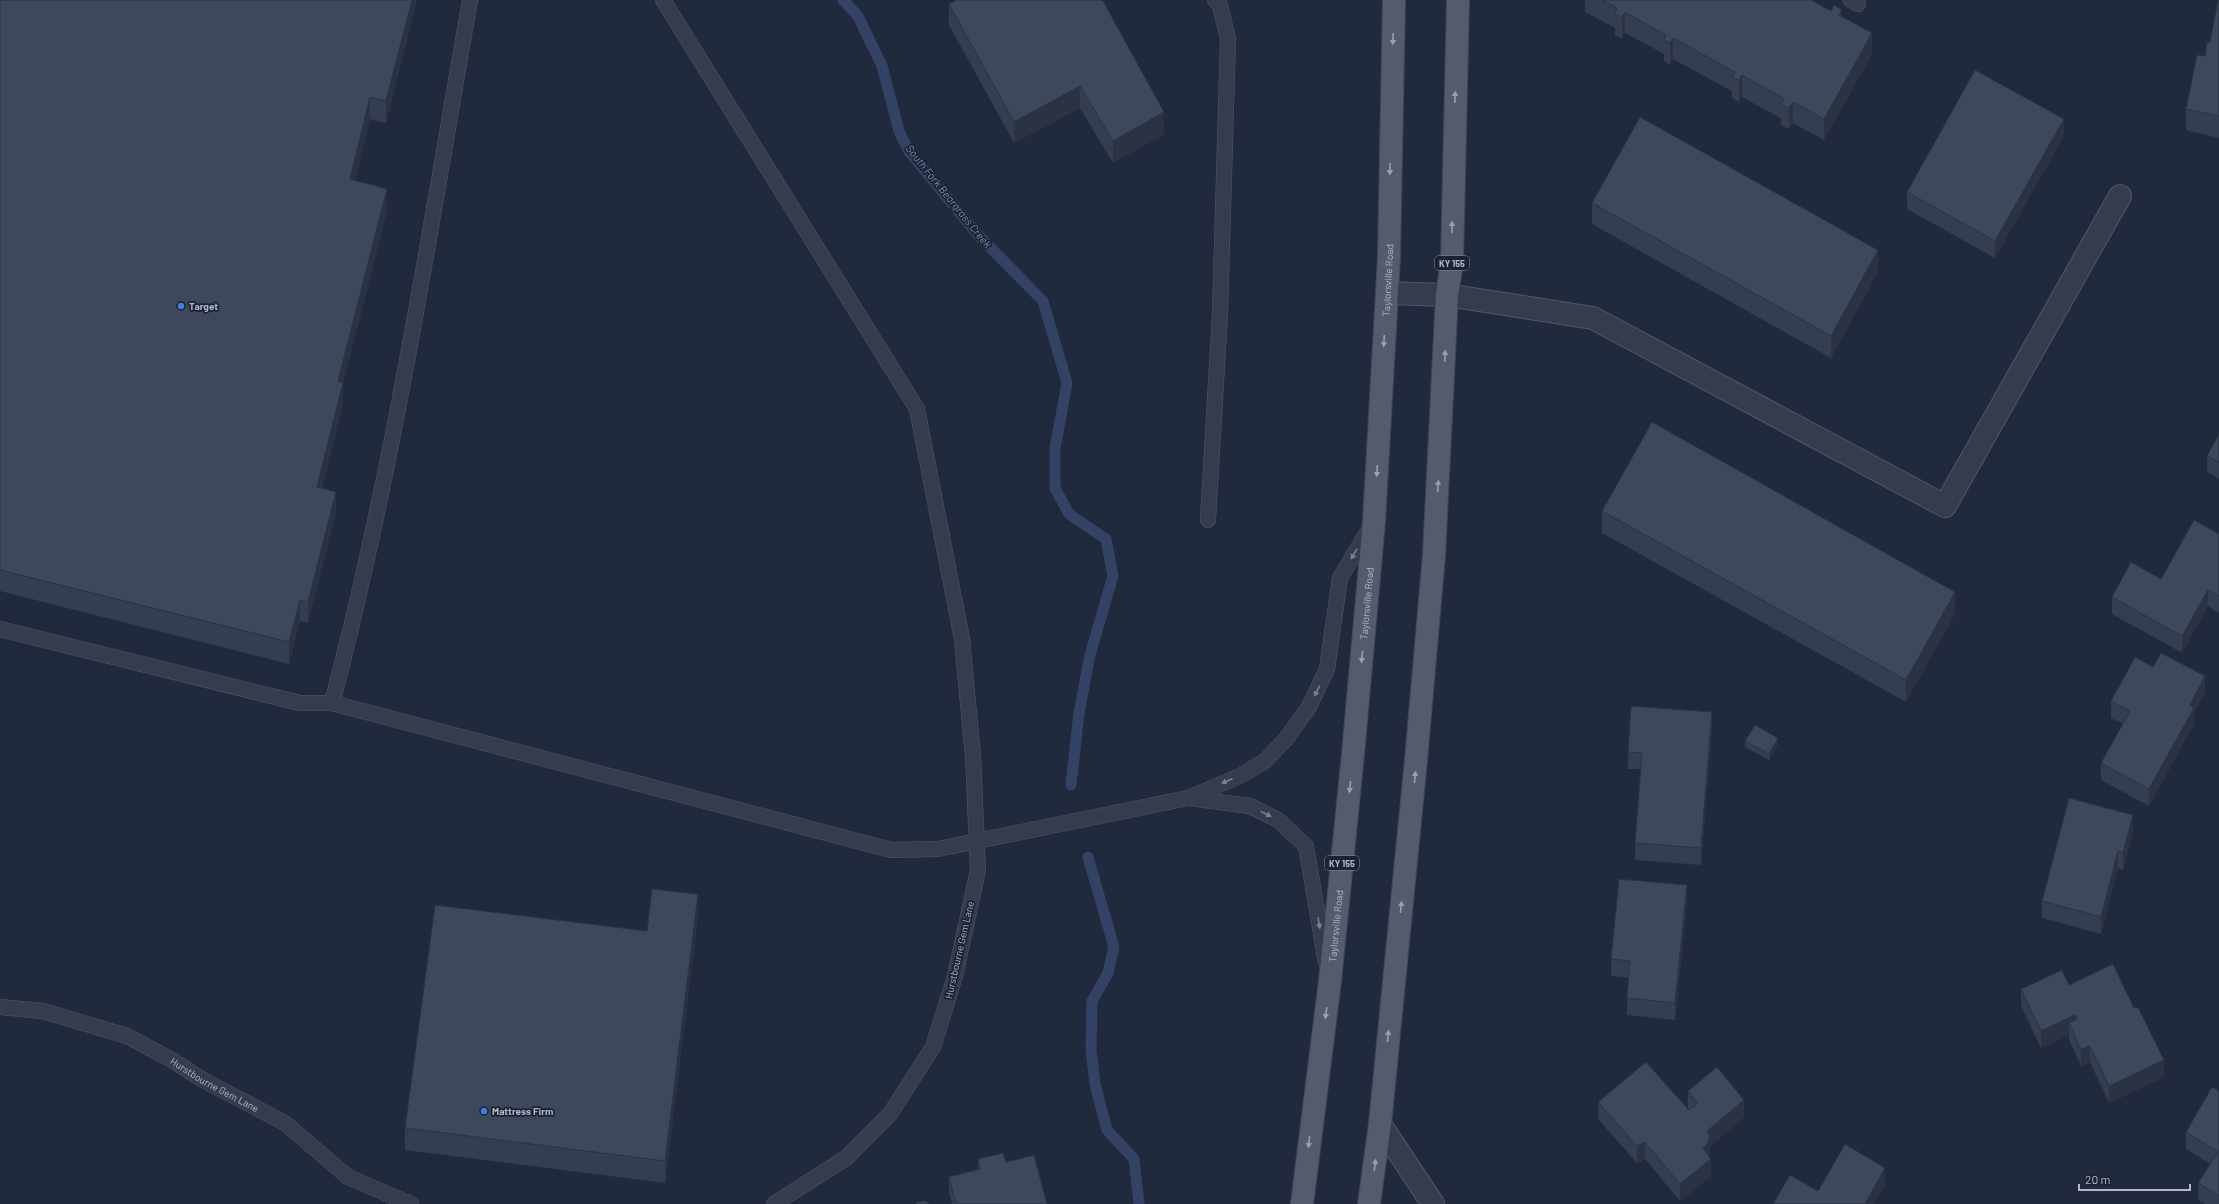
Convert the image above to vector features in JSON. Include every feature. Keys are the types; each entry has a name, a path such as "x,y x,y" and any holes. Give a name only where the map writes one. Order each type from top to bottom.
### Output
{"main road":[{"name":"Taylorsville Road","path":"1302,1204 1330,981 1353,754 1374,521 1387,293 1394,0"},
{"name":"KY 155","path":"1369,1204 1380,1124 1416,760 1435,540 1447,295 1452,262 1458,0"}],"street":[{"path":"1387,293 1447,295 1593,318 1945,506 2120,196"},
{"path":"1380,1124 1433,1204"}],"lane":[{"path":"332,704 354,620 422,282 470,0"},
{"name":"Hurstbourne Gem Lane","path":"663,0 917,409 962,639 973,756 978,870 955,976 933,1047 890,1114 846,1158 774,1204"},
{"path":"1208,520 1220,313 1228,39 1220,5 1215,0"},
{"path":"0,629 300,703 332,704 891,850 938,849 1188,798 1240,776 1265,760 1286,739 1309,707 1327,669 1340,578 1374,521"},
{"path":"1188,798 1250,806 1278,820 1306,846 1330,981"},
{"name":"Hurstbourne Gem Lane","path":"0,1007 43,1010 127,1036 172,1060 203,1080 285,1123 348,1177 411,1204"}],"building":[{"name":"Target","path":"0,0 412,0 386,101 370,97 350,179 387,189 338,381 343,383 317,487 336,492 308,602 300,600 289,642 0,570"},
{"path":"956,0 1103,1 1164,112 1113,141 1080,86 1014,122 949,4"},
{"path":"1602,0 1811,0 1831,11 1834,5 1842,10 1839,15 1872,33 1824,119 1793,102 1789,108 1781,104 1784,99 1742,75 1739,80 1732,77 1735,72 1673,38 1670,43 1664,40 1666,35 1625,12 1622,17 1615,14 1617,8"},
{"path":"2218,0 2219,116 2186,109 2197,55 2205,56 2207,42 2210,42"},
{"path":"1975,70 2064,119 1995,241 1907,192"},
{"path":"1640,117 1878,250 1831,336 1592,203"},
{"path":"1652,422 1955,592 1906,680 1602,511"},
{"path":"2219,434 2219,462 2207,456"},
{"path":"2194,520 2219,534 2219,596 2208,590 2182,636 2112,597 2131,562 2161,579"},
{"path":"2161,653 2205,676 2190,705 2194,708 2149,789 2101,763 2130,711 2111,701 2135,657 2153,667"},
{"path":"1631,706 1712,712 1701,848 1635,843 1642,753 1628,752"},
{"path":"1755,725 1778,738 1769,754 1745,741"},
{"path":"2069,798 2133,815 2123,853 2118,851 2101,917 2042,901"},
{"path":"1619,879 1687,885 1675,1003 1627,998 1630,961 1611,959"},
{"path":"652,889 698,894 665,1161 405,1128 435,905 647,931"},
{"path":"2113,964 2134,1008 2138,1007 2164,1060 2109,1086 2090,1046 2081,1050 2069,1023 2077,1019 2075,1015 2041,1031 2021,989 2062,970 2069,985"},
{"path":"1646,1062 1689,1110 1698,1103 1688,1091 1717,1067 1744,1100 1707,1131 1710,1135 1708,1143 1703,1148 1711,1159 1680,1184 1645,1142 1637,1146 1598,1102"},
{"path":"2212,1087 2219,1091 2219,1196 2198,1183 2218,1152 2186,1132"},
{"path":"1845,1144 1885,1168 1865,1204 1773,1204 1790,1175 1818,1191"},
{"path":"1003,1153 1006,1162 1034,1155 1047,1204 956,1204 949,1177 980,1169 978,1159"},
{"path":"925,1201 930,1204 916,1204 917,1202"}],"waterway":[{"name":"South Fork Beargrass Creek","path":"843,0 858,16 882,66 899,131 908,150 978,235 1043,301 1067,383 1055,448 1055,488 1069,514 1106,539 1113,576 1090,655 1079,713 1071,785"},
{"name":"South Fork Beargrass Creek","path":"1088,857 1114,947 1108,973 1092,1001 1091,1050 1095,1084 1107,1130 1134,1159 1139,1204"}],"place":[{"name":"Target","path":"181,306"},
{"name":"Mattress Firm","path":"484,1111"}]}
